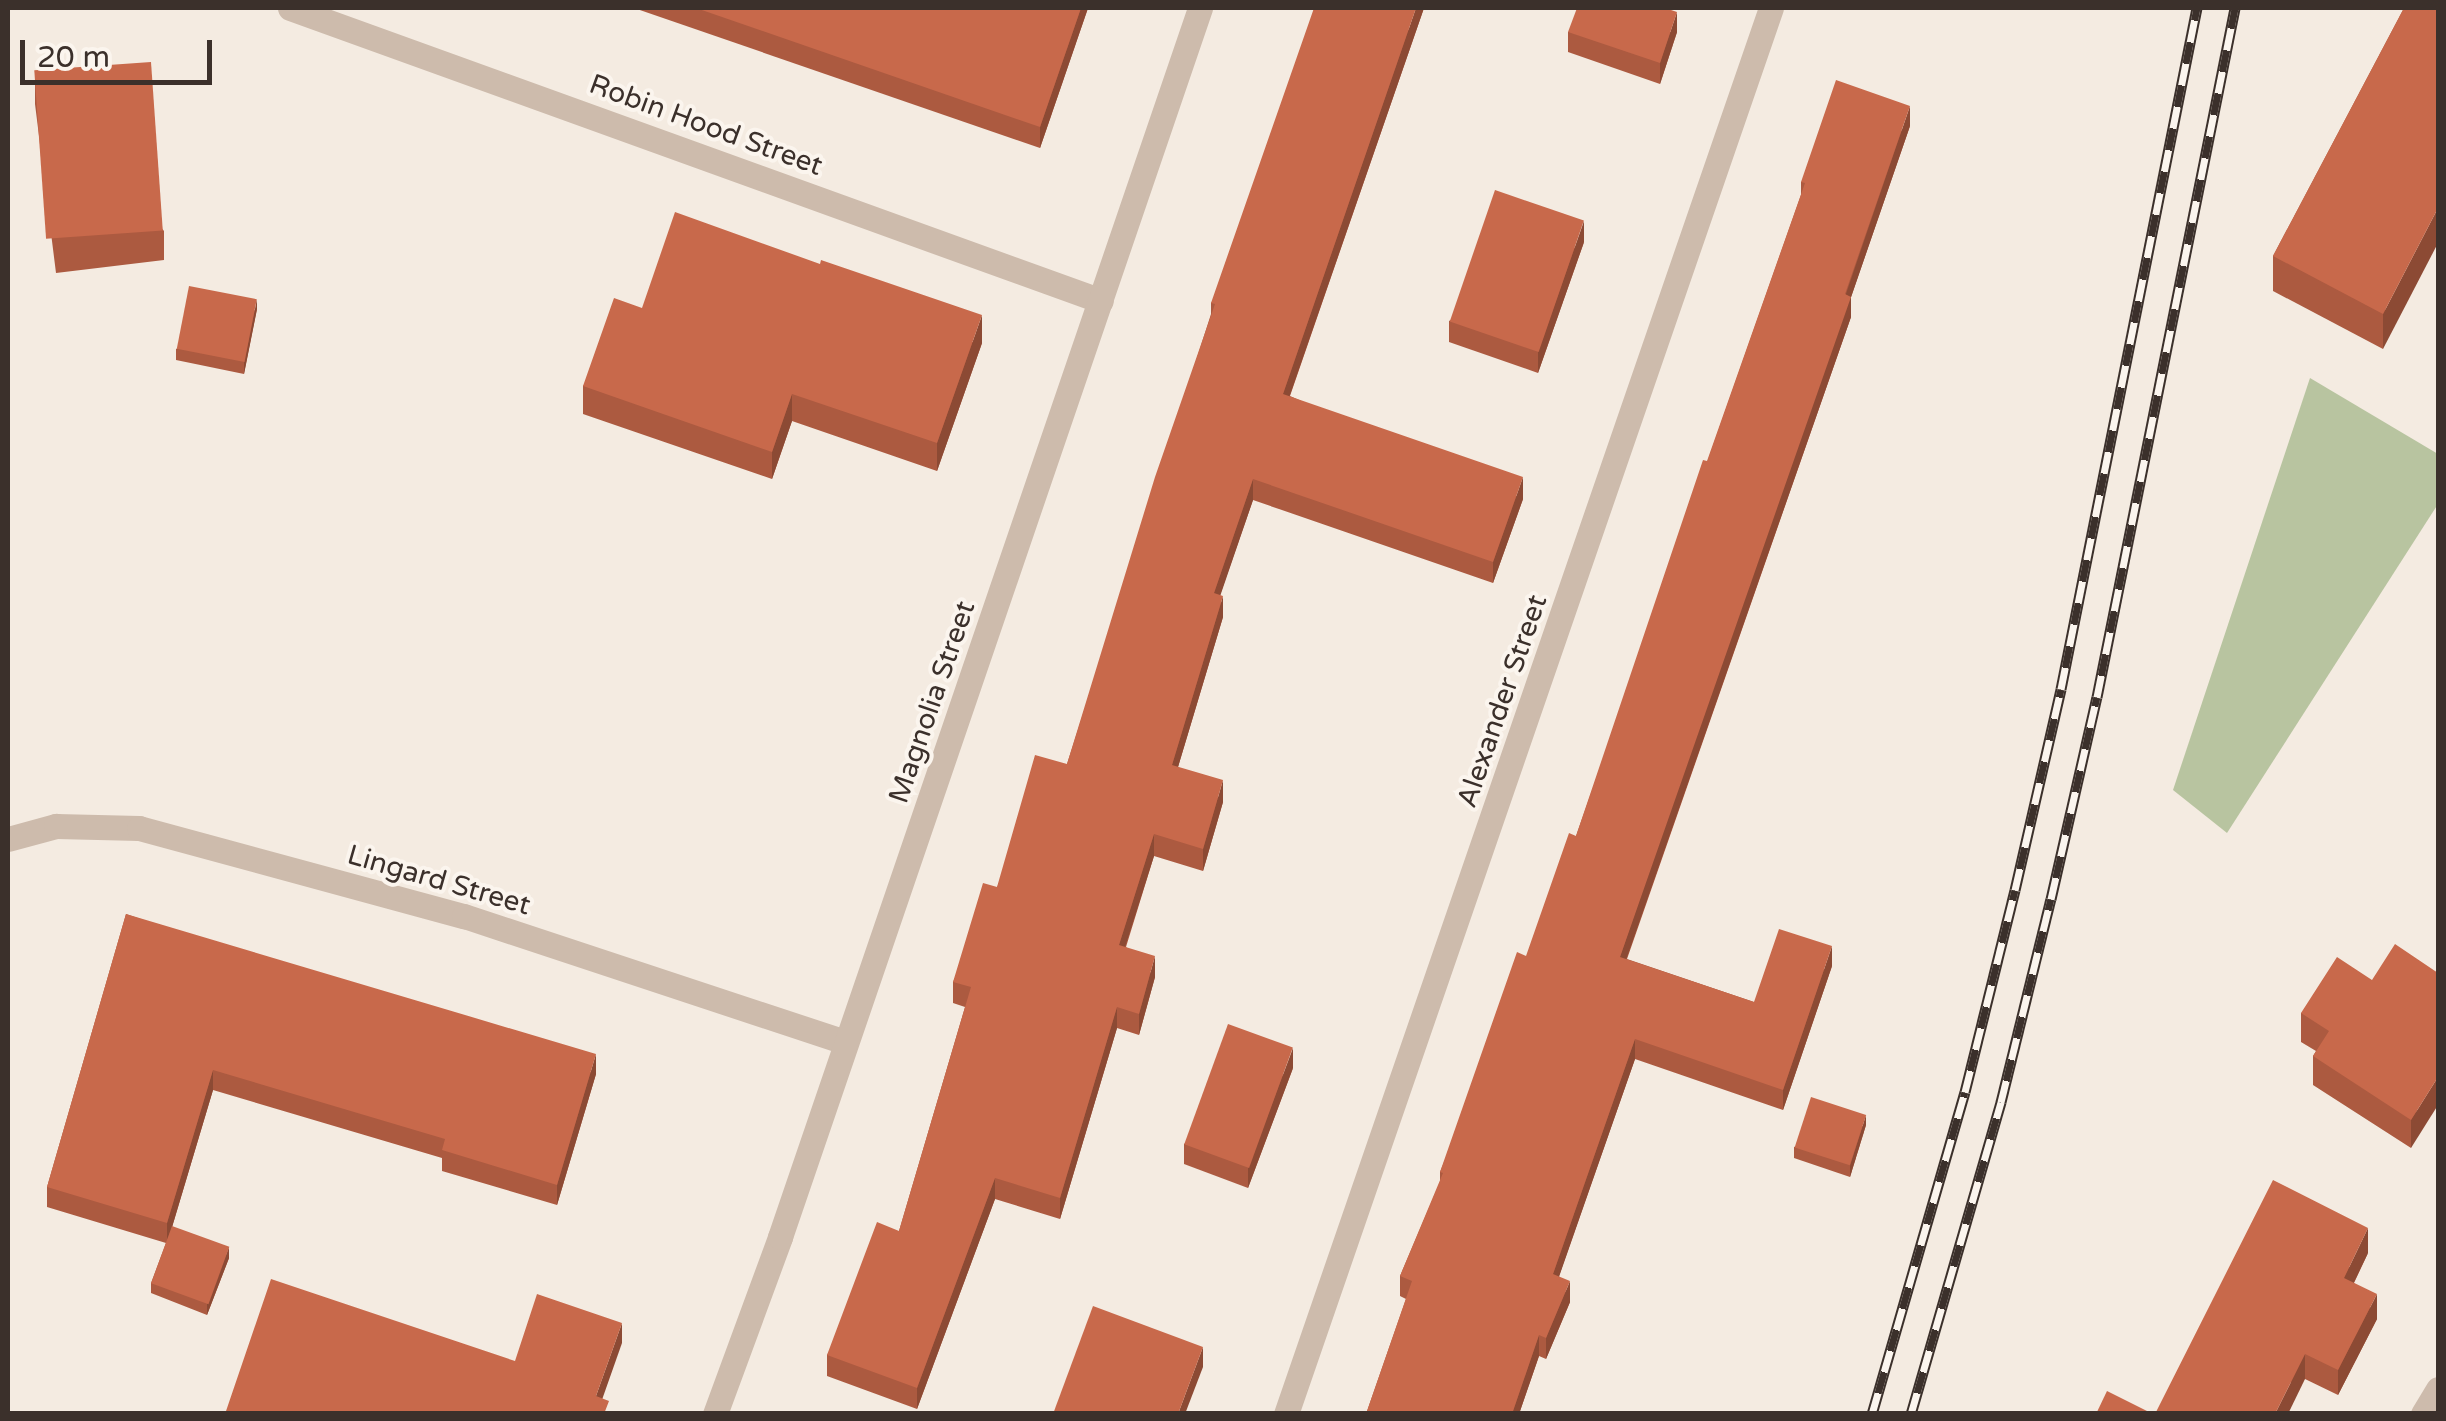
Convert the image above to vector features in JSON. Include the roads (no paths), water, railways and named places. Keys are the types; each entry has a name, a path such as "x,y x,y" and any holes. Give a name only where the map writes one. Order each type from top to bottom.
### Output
{"street":[{"name":"Robin Hood Street","path":"290,8 1101,301"},
{"name":"Magnolia Street","path":"715,1414 1200,8"},
{"name":"Alexander Street","path":"1286,1414 1770,8"},
{"name":"Lingard Street","path":"8,839 56,826 139,828 464,916 845,1042"},
{"path":"2423,1414 2438,1389"}],"railway":[{"path":"1872,1414 1965,1092 2015,890 2061,689 2197,8"},
{"path":"1911,1414 2001,1102 2051,899 2097,697 2235,8"}]}
